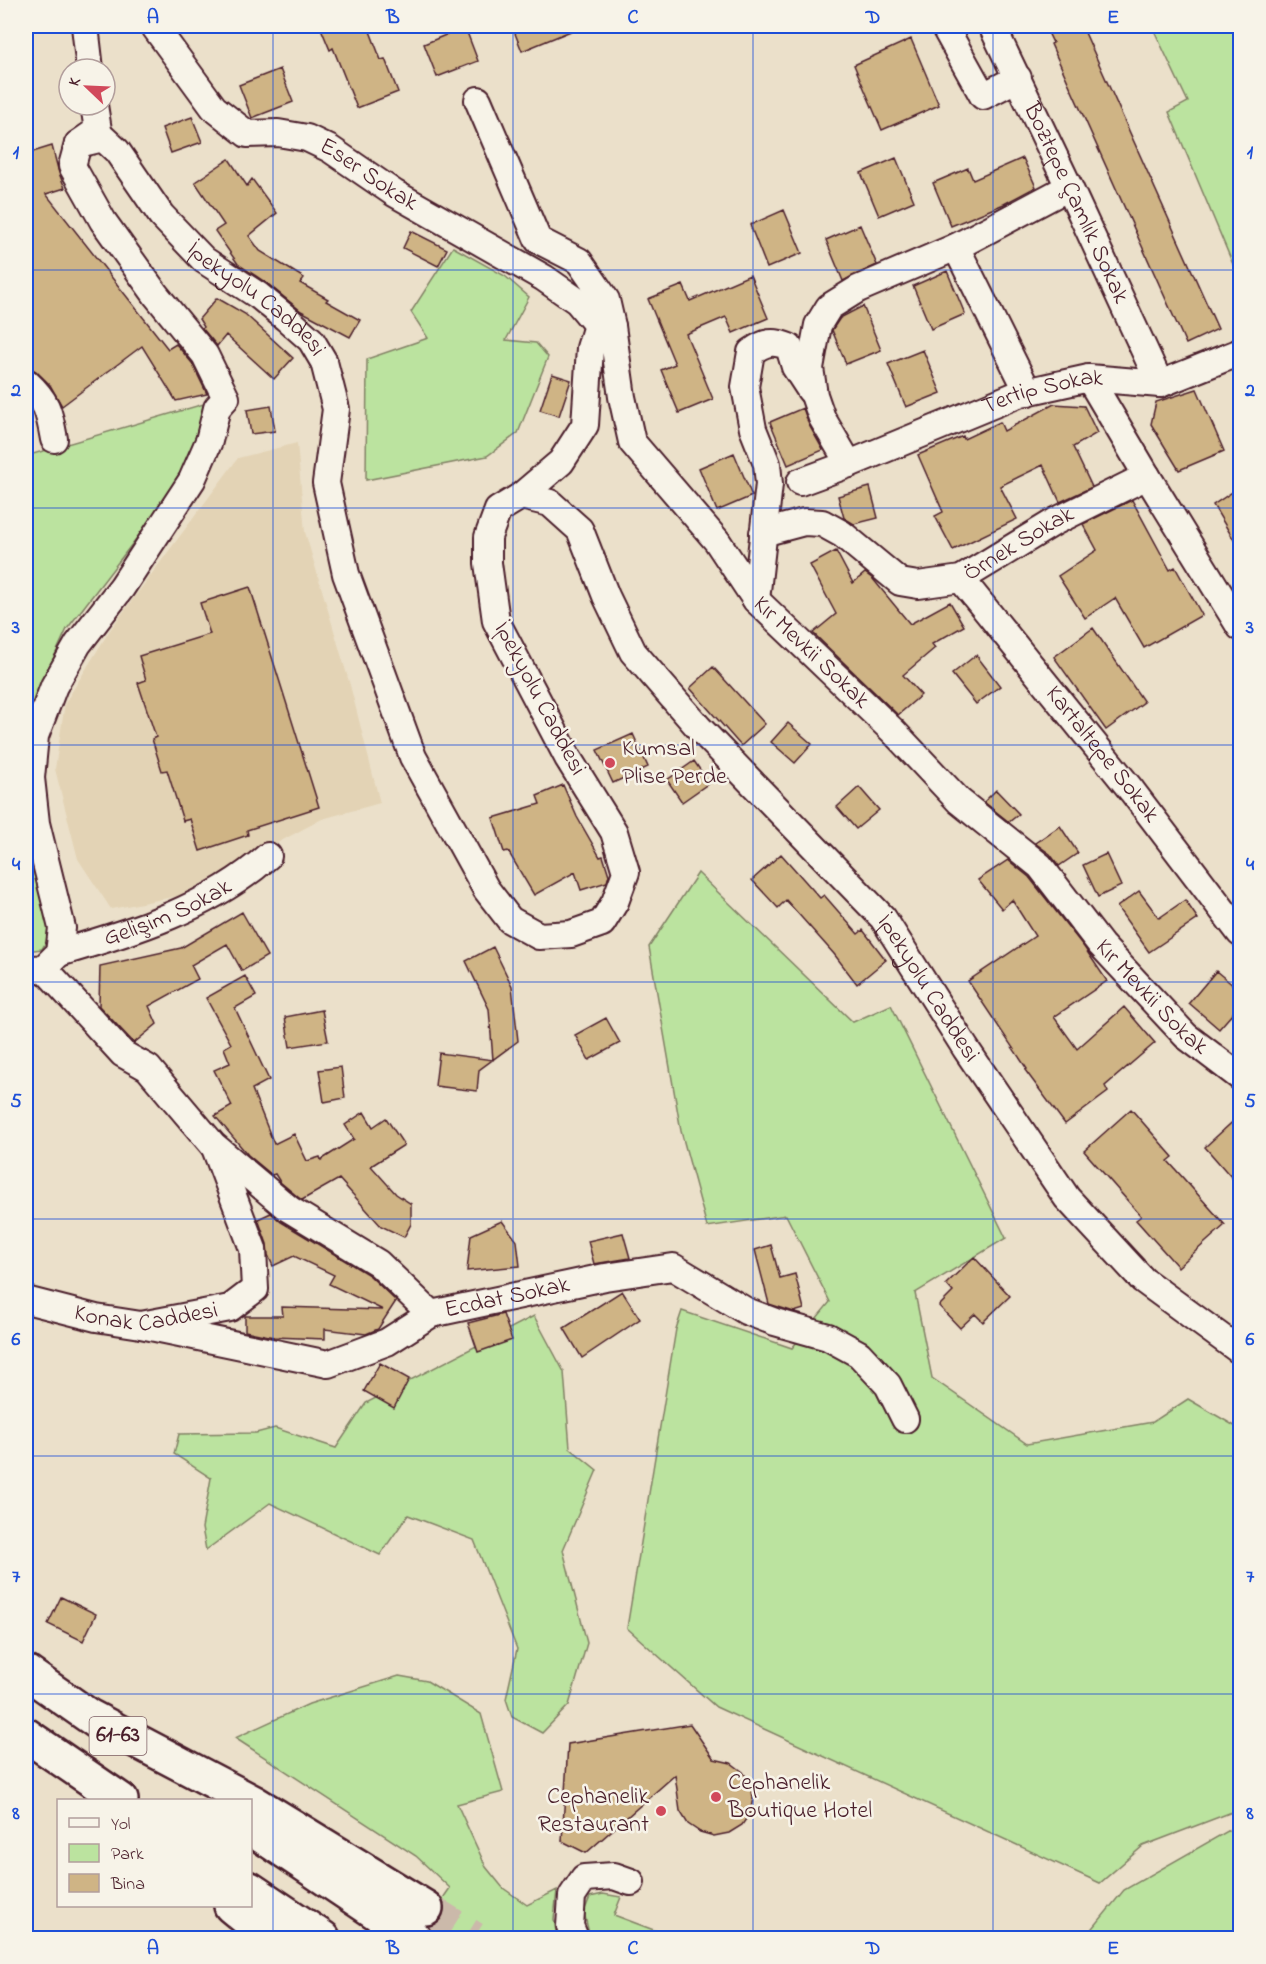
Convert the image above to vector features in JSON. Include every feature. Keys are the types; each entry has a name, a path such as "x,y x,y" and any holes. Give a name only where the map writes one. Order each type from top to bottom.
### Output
{"main road":[{"name":"61-63","path":"26,1672 210,1799"},
{"name":"61-63","path":"89,1716 247,1799"},
{"name":"61-63","path":"26,1736 119,1799"},
{"name":"61-63","path":"86,1777 112,1799"},
{"name":"61-63","path":"252,1801 426,1908"},
{"path":"252,1829 414,1938"},
{"path":"252,1890 323,1938"},
{"path":"233,1907 270,1938"}],"street":[{"path":"85,26 89,57"},
{"name":"Eser Sokak","path":"154,26 214,108 246,134 278,133 307,138 330,149 394,193 544,278 577,301 604,326"},
{"path":"944,26 983,96 1018,78"},
{"name":"Boztepe Çamlık Sokak","path":"992,26 1160,384"},
{"name":"Kır Mevkii Sokak","path":"478,100 538,240 579,261 606,300 604,326 632,442 717,541 756,600 894,732 959,801 1040,866 1101,945 1186,1036 1240,1077"},
{"path":"43,964 62,928 36,823 31,778 35,736 54,686 78,644 122,587 192,480 209,441 218,408 226,398 205,355 156,295 103,220 72,166 78,144 98,130 96,117"},
{"name":"İpekyolu Caddesi","path":"78,144 103,138 117,152 161,214 204,260 259,296 311,340 324,362 336,409 327,483 346,574 413,757 486,889 510,920 539,936 571,934 602,923 615,902 626,872 614,832 568,758 496,621 488,563 488,537 498,510 521,496 550,503 580,530 606,596 633,652 699,728 883,918 966,1049 1067,1198 1143,1280 1240,1351"},
{"path":"849,465 822,418 814,395 810,368 818,325 829,307 858,289 956,247 1069,187"},
{"path":"956,247 1028,392"},
{"path":"521,496 561,462 585,425 590,348 604,326"},
{"path":"756,600 769,483 768,464 753,429 745,387 751,352 763,343 777,341 789,347 795,367 814,395"},
{"name":"Tertip Sokak","path":"800,482 849,465 1021,393 1089,378 1160,384 1240,352"},
{"path":"1089,378 1240,627"},
{"path":"26,382 37,393 48,410 54,439"},
{"name":"Örnek Sokak","path":"763,533 804,522 822,523 843,534 900,582 918,585 961,579 1056,521 1147,476"},
{"name":"Kartaltepe Sokak","path":"961,579 1132,791 1240,933"},
{"name":"Gelişim Sokak","path":"43,964 200,902 248,874 268,856"},
{"name":"Ecdat Sokak","path":"43,964 123,1054 148,1068 213,1145 289,1209 378,1263 431,1314 605,1277 673,1267 746,1311 828,1337 859,1354 888,1385 905,1419"},
{"name":"Konak Caddesi","path":"26,1300 96,1318 141,1325 230,1308 255,1289 253,1249 213,1145"},
{"path":"141,1325 328,1364 387,1342 431,1314"},
{"path":"575,1938 570,1926 572,1896 584,1878 614,1876 631,1882"}],"shaded area":[{"path":"297,443 305,532 350,685 380,803 322,819 178,896 111,909 78,859 55,769 65,703 110,630 238,458"}],"green space":[{"path":"1152,26 1240,26 1240,281 1169,112 1188,102"},
{"path":"453,247 505,276 529,297 506,340 536,343 548,357 518,433 487,456 366,480 367,359 428,338 411,312"},
{"path":"207,403 200,443 162,505 67,629 27,716 26,728 26,456"},
{"path":"26,834 29,861 54,929 42,949 26,951"},
{"path":"698,873 853,1022 891,1005 1006,1238 915,1293 932,1378 1027,1444 1153,1422 1188,1399 1240,1429 1240,1809 1143,1846 1100,1883 716,1707 627,1628 676,1329 682,1311 792,1348 830,1302 786,1215 707,1227 681,1131 649,947"},
{"path":"534,1316 564,1372 570,1448 597,1470 563,1550 587,1643 569,1705 542,1733 512,1717 506,1699 517,1649 474,1540 408,1515 380,1555 270,1503 206,1550 202,1528 211,1478 174,1454 179,1434 256,1433 275,1428 336,1448 366,1403"},
{"path":"399,1676 427,1681 481,1714 503,1792 457,1804 486,1867 503,1888 527,1905 557,1890 554,1919 557,1938 450,1938 426,1923 450,1888 416,1856 235,1738 309,1704"},
{"path":"1240,1824 1240,1938 1085,1938 1124,1890"},
{"path":"603,1894 621,1897 614,1915 675,1938 590,1938 584,1912 590,1897"}],"building":[{"path":"320,26 368,26 381,60 385,59 398,92 357,108 333,48 330,50"},
{"path":"512,26 583,26 522,51"},
{"path":"1045,26 1082,26 1218,329 1186,344 1051,44 1053,43"},
{"path":"465,27 478,61 437,77 424,44"},
{"path":"911,39 939,105 882,130 854,65"},
{"path":"280,69 293,102 252,118 239,85"},
{"path":"192,117 202,142 171,153 162,128"},
{"path":"52,146 65,188 46,194 168,349 176,344 192,363 207,394 176,401 142,346 62,406 50,385 26,364 26,154"},
{"path":"896,158 914,201 879,216 861,173"},
{"path":"1023,158 1036,187 1004,204 951,226 933,183 968,168 973,180"},
{"path":"229,159 247,186 252,179 277,213 249,236 260,251 304,278 300,283 360,320 350,337 301,311 268,284 238,264 215,231 224,225 195,182"},
{"path":"784,210 802,253 767,268 750,225"},
{"path":"860,225 877,265 843,281 826,240"},
{"path":"411,231 447,249 438,266 403,248"},
{"path":"947,271 965,314 931,329 913,286"},
{"path":"750,275 768,318 733,333 726,317 686,334 713,399 679,413 661,370 675,364 648,299 683,285 690,301"},
{"path":"217,298 245,314 293,358 274,379 226,335 217,346 202,328 204,327 199,319"},
{"path":"863,306 881,350 846,364 832,330 840,318"},
{"path":"923,350 941,393 906,407 888,364"},
{"path":"552,374 571,380 559,416 540,410"},
{"path":"1197,389 1224,451 1179,470 1151,424 1156,402"},
{"path":"1054,404 1084,406 1097,433 1073,447 1092,487 1060,502 1043,465 1000,486 1017,519 953,550 935,516 943,512 918,455 963,436 964,439 1000,422 1004,431"},
{"path":"271,406 275,431 251,434 247,410"},
{"path":"803,408 809,425 823,450 788,465 770,422"},
{"path":"734,453 752,496 717,511 699,468"},
{"path":"870,487 878,518 854,524 844,518 838,496"},
{"path":"1240,487 1240,550 1213,505"},
{"path":"1132,500 1170,570 1175,567 1202,615 1144,648 1115,598 1085,618 1058,576 1097,550 1083,524"},
{"path":"836,551 853,583 865,573 873,579 910,624 950,602 964,626 932,644 935,648 903,675 921,695 898,715 813,633 836,614 810,565"},
{"path":"250,587 319,807 247,830 248,835 200,851 190,819 183,821 167,770 162,771 152,739 156,737 138,683 146,680 139,656 210,634 200,603"},
{"path":"1093,628 1144,702 1106,730 1054,657"},
{"path":"976,655 1000,686 976,704 952,674"},
{"path":"713,667 765,724 741,746 690,688"},
{"path":"788,723 812,744 795,763 771,742"},
{"path":"633,734 648,767 613,783 597,750"},
{"path":"694,761 709,783 682,802 667,780"},
{"path":"563,785 577,817 600,857 603,856 609,875 607,882 581,890 575,872 534,895 508,851 504,852 493,818 540,804 537,796"},
{"path":"859,787 879,810 856,829 837,807"},
{"path":"996,790 1019,814 1009,822 984,802"},
{"path":"1060,826 1078,853 1059,866 1050,854 1035,843"},
{"path":"781,854 820,898 824,895 858,934 863,930 886,960 857,984 834,954 786,900 778,908 752,880"},
{"path":"1106,854 1121,886 1098,897 1083,865"},
{"path":"1008,860 1029,877 1084,947 1107,981 1054,1017 1077,1049 1124,1007 1155,1043 1105,1086 1108,1092 1065,1124 1025,1070 1027,1069 968,981 1035,936 1012,900 1002,909 978,880"},
{"path":"1139,891 1159,918 1185,900 1198,919 1149,952 1117,907"},
{"path":"242,912 267,956 242,971 227,944 191,965 198,979 149,1006 157,1024 134,1043 99,1006 100,966 181,948"},
{"path":"493,947 512,986 518,1041 493,1060 489,1009 466,961"},
{"path":"1216,971 1240,991 1240,1005 1219,1029 1189,1003"},
{"path":"245,976 256,996 235,1008 269,1080 252,1089 274,1144 294,1134 307,1161 320,1157 321,1160 354,1139 345,1125 364,1112 373,1127 386,1118 404,1145 371,1166 396,1194 411,1204 411,1224 404,1237 381,1226 339,1179 302,1200 280,1182 275,1174 272,1175 248,1155 215,1116 232,1106 214,1070 230,1063 224,1048 231,1044 206,998"},
{"path":"322,1010 328,1041 290,1047 285,1017"},
{"path":"606,1018 620,1043 589,1060 575,1035"},
{"path":"439,1053 493,1060 479,1070 477,1091 435,1086"},
{"path":"341,1067 345,1098 324,1102 319,1070"},
{"path":"1131,1109 1173,1157 1168,1161 1225,1225 1178,1267 1136,1220 1141,1216 1084,1151"},
{"path":"1240,1115 1240,1170 1232,1178 1205,1147"},
{"path":"271,1213 281,1222 369,1275 396,1301 378,1329 366,1334 325,1329 325,1339 274,1337 245,1331 245,1316 283,1316 282,1307 383,1310 329,1284 334,1275 294,1256 273,1266 258,1219"},
{"path":"502,1221 517,1241 520,1266 467,1271 471,1235"},
{"path":"623,1233 630,1258 594,1264 588,1241"},
{"path":"771,1245 780,1278 795,1274 804,1309 794,1312 769,1304 755,1250"},
{"path":"974,1257 1010,1296 983,1322 975,1314 960,1328 939,1306 953,1292 946,1284"},
{"path":"622,1291 640,1319 582,1358 564,1328"},
{"path":"503,1314 512,1340 478,1352 468,1323"},
{"path":"380,1363 409,1379 394,1408 364,1391"},
{"path":"61,1597 96,1614 83,1641 48,1624"},
{"path":"690,1724 714,1759 731,1763 743,1772 751,1784 753,1798 750,1813 742,1825 729,1833 714,1836 700,1832 688,1824 680,1811 675,1775 586,1853 562,1841 568,1744"}],"tunnel":[{"path":"426,1908 474,1938"}],"place":[{"name":"Kumsal Plise Perde","path":"610,763"},
{"name":"Cephanelik Boutique Hotel","path":"716,1797"},
{"name":"Cephanelik Restaurant","path":"661,1811"}]}
